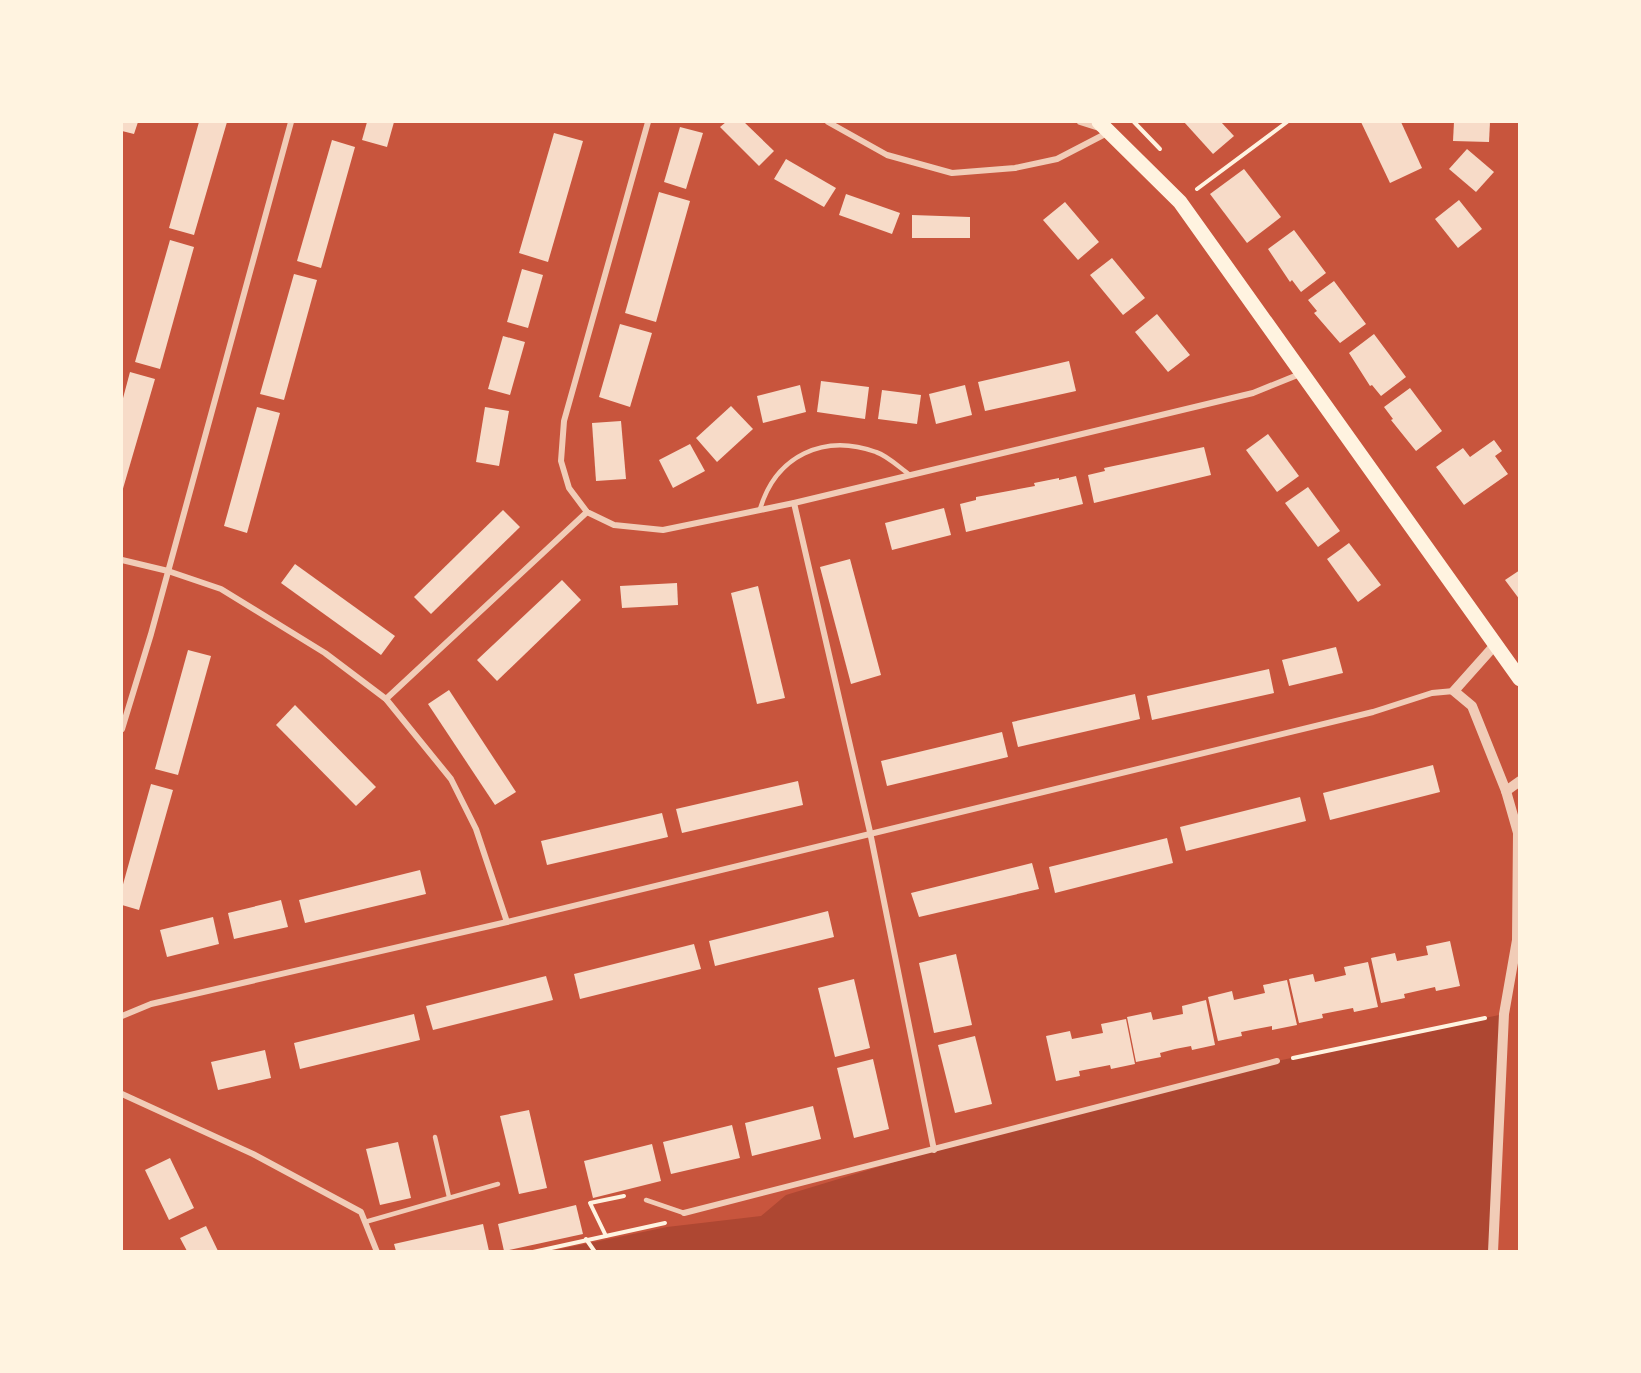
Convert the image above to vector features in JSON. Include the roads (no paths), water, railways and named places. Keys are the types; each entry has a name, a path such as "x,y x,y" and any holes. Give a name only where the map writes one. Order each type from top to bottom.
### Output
{"main road":[{"path":"1104,127 1180,202 1301,373 1332,412 1520,679"}],"street":[{"path":"122,729 168,571 291,122"},
{"path":"648,122 564,421 561,461 569,488 588,512 614,525 663,530 760,510 1252,393 1301,373"},
{"path":"828,122 887,155 952,173 1015,168 1057,159 1104,127"},
{"path":"1080,122 1104,127"},
{"path":"794,502 870,832 934,1150"},
{"path":"386,699 588,512"},
{"path":"122,560 168,571 222,589 325,653 386,699 451,779 476,829 507,922"},
{"path":"122,1016 151,1004 507,922 870,832 1373,712 1432,693 1454,691 1495,645"},
{"path":"1454,691 1472,706 1506,791 1518,833 1516,940 1504,1014 1493,1251"},
{"path":"1506,791 1520,781"},
{"path":"684,1213 1277,1061"},
{"path":"122,1094 284,1170 361,1212 377,1251"}],"lane":[{"path":"760,510 764,495 781,468 805,452 844,443 878,452 910,475"},
{"path":"435,1137 449,1197"},
{"path":"365,1222 498,1184"},
{"path":"646,1200 684,1213"}]}
